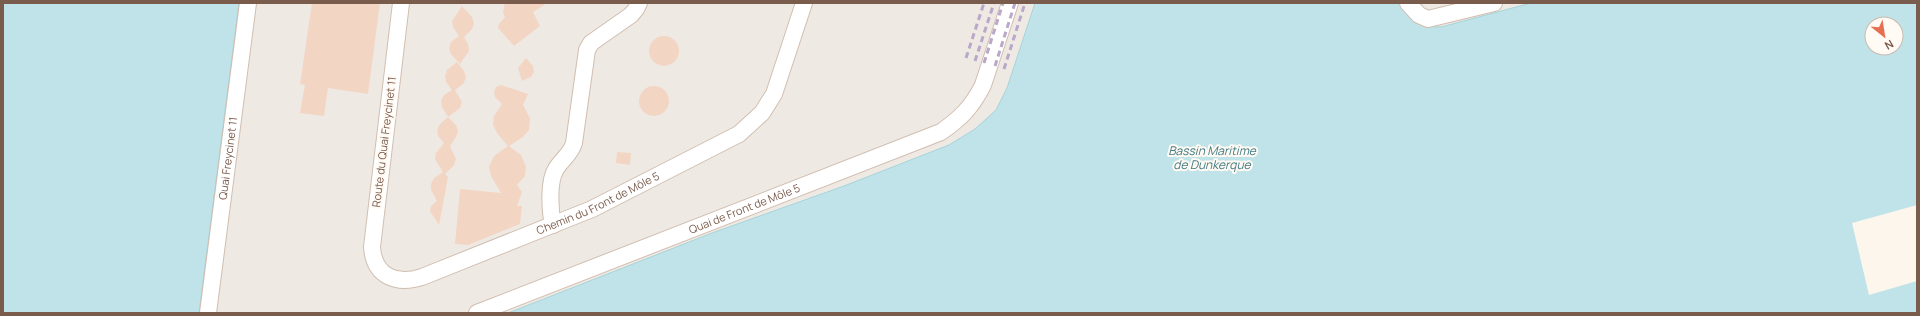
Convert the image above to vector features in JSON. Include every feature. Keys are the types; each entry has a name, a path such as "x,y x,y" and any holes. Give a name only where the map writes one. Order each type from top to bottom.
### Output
{"street":[{"name":"Quai Freycinet 11","path":"208,313 248,3"},
{"name":"Route du Quai Freycinet 11","path":"388,276 380,269 374,260 372,239 401,3"},
{"path":"553,225 550,209 552,177 556,169 571,152 574,143 587,50 591,43 634,12 638,3"},
{"name":"Chemin du Front de Môle 5","path":"388,276 403,281 416,279 553,225 592,209 732,139 745,130 762,113 774,94 780,80 804,3"},
{"name":"Quai de Front de Môle 5","path":"477,313 941,132 962,117 976,97 987,73 1010,3"},
{"path":"1408,3 1419,15 1428,18 1494,3"}],"shaded area":[{"path":"239,3 1035,3 1007,88 996,110 975,129 949,145 844,186 712,233 508,313 199,313"},
{"path":"1400,3 1531,3 1441,27 1433,27 1424,25 1409,17"}],"water":[{"path":"3,3 239,3 199,313 3,313"},
{"name":"Bassin Maritime de Dunkerque","path":"1035,3 1400,3 1412,18 1422,24 1441,27 1531,3 1917,3 1917,313 508,313 712,233 844,186 949,145 975,129 996,110 1007,88"}],"pier":[{"path":"1917,205 1917,281 1869,295 1852,223"}],"building":[{"path":"312,3 380,3 368,94 328,88 324,116 300,113 305,85 300,84"},
{"path":"505,3 547,3 533,12 540,26 514,46 498,28 499,24 505,17 503,12"},
{"path":"462,6 472,17 474,23 472,29 464,37 468,44 469,51 460,64 451,54 449,48 451,42 459,36 453,27 452,21"},
{"path":"664,36 674,41 679,51 674,61 664,66 654,61 649,51 654,41"},
{"path":"526,58 533,66 534,72 531,77 522,81 518,68"},
{"path":"457,62 464,71 466,78 463,84 455,90 462,102 460,108 448,117 442,107 441,101 444,95 452,90 446,82 445,76 447,70"},
{"path":"501,85 528,94 523,105 530,118 529,130 523,137 509,146 521,155 526,167 525,176 517,185 522,192 517,206 522,206 520,224 468,245 455,244 460,189 501,193 491,176 489,167 494,156 508,146 497,133 493,125 494,116 502,104 495,97 494,92 496,87"},
{"path":"654,86 664,91 669,101 664,111 654,116 644,111 639,101 644,91"},
{"path":"448,117 456,125 458,131 450,146 456,159 454,165 445,174 448,177 439,225 430,211 431,206 437,201 431,190 431,184 434,178 443,172 435,159 436,153 444,143 438,136 437,130 440,124"},
{"path":"617,152 631,153 630,165 616,163"}],"railway":[{"path":"966,58 984,3"},
{"path":"975,61 994,3"},
{"path":"984,63 1003,3"},
{"path":"995,66 1015,3"},
{"path":"1004,69 1025,3"}]}
